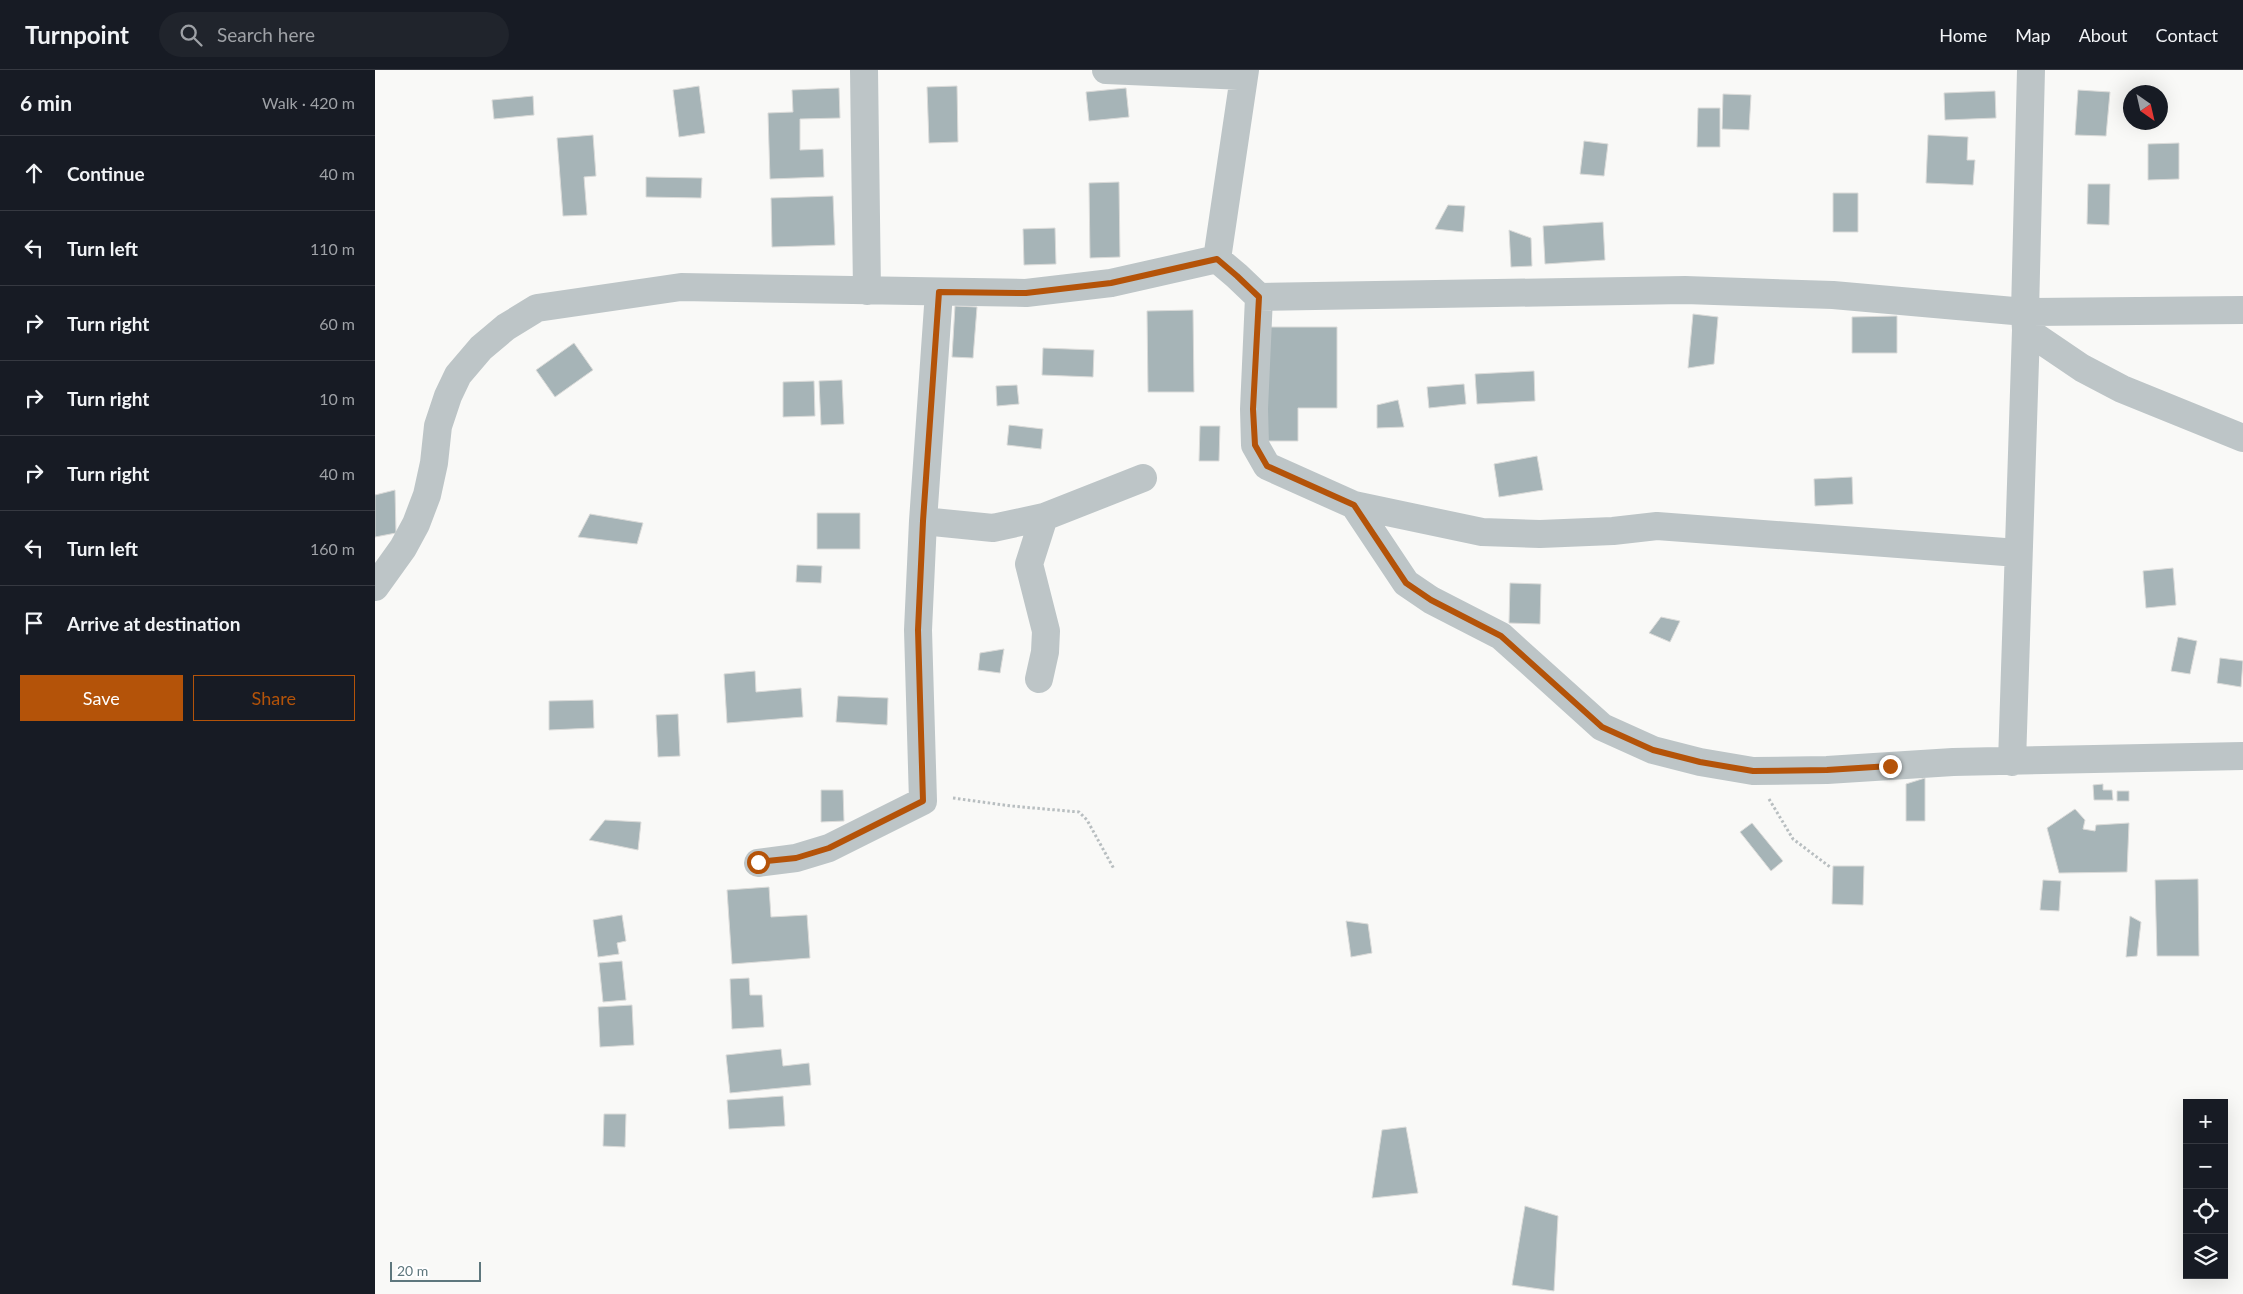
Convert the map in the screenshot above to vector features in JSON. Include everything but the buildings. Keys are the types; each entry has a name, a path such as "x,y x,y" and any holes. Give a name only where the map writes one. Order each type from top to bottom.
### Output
{"street":[{"path":"864,70 867,291"},
{"path":"1106,70 1244,73 1217,259"},
{"path":"2013,762 2026,321 2031,70"},
{"path":"375,587 403,548 416,524 427,495 434,463 438,426 448,396 458,375 481,348 506,327 537,308 681,287 1026,293 1111,283 1217,259"},
{"path":"1217,259 1259,297 1685,290 1833,295 2026,321 2243,310"},
{"path":"758,862 796,858 829,848 923,801 918,630 923,521 939,292"},
{"path":"1259,297 1253,409 1255,445 1267,466 1354,505 1482,532 1540,534 1613,531 1657,526 2018,553"},
{"path":"2026,321 2082,368 2122,389 2243,438"},
{"path":"923,521 993,528 1044,517 1143,478"},
{"path":"1354,505 1406,583 1431,600 1501,636 1602,727 1653,750 1700,762 1753,771 1827,770 1953,762 2243,756"},
{"path":"1039,679 1045,652 1046,631 1029,564 1044,517"}],"path":[{"path":"1753,771 1793,839 1829,867"},
{"path":"923,801 943,797 1079,812 1087,820 1114,869"}],"route":[{"path":"758,862 796,858 829,848 923,801 918,630 923,521 939,292 1026,293 1111,283 1217,259 1259,297 1253,409 1255,445 1267,466 1354,505 1406,583 1431,600 1501,636 1602,727 1653,750 1700,762 1753,771 1827,770 1890,766"}]}
